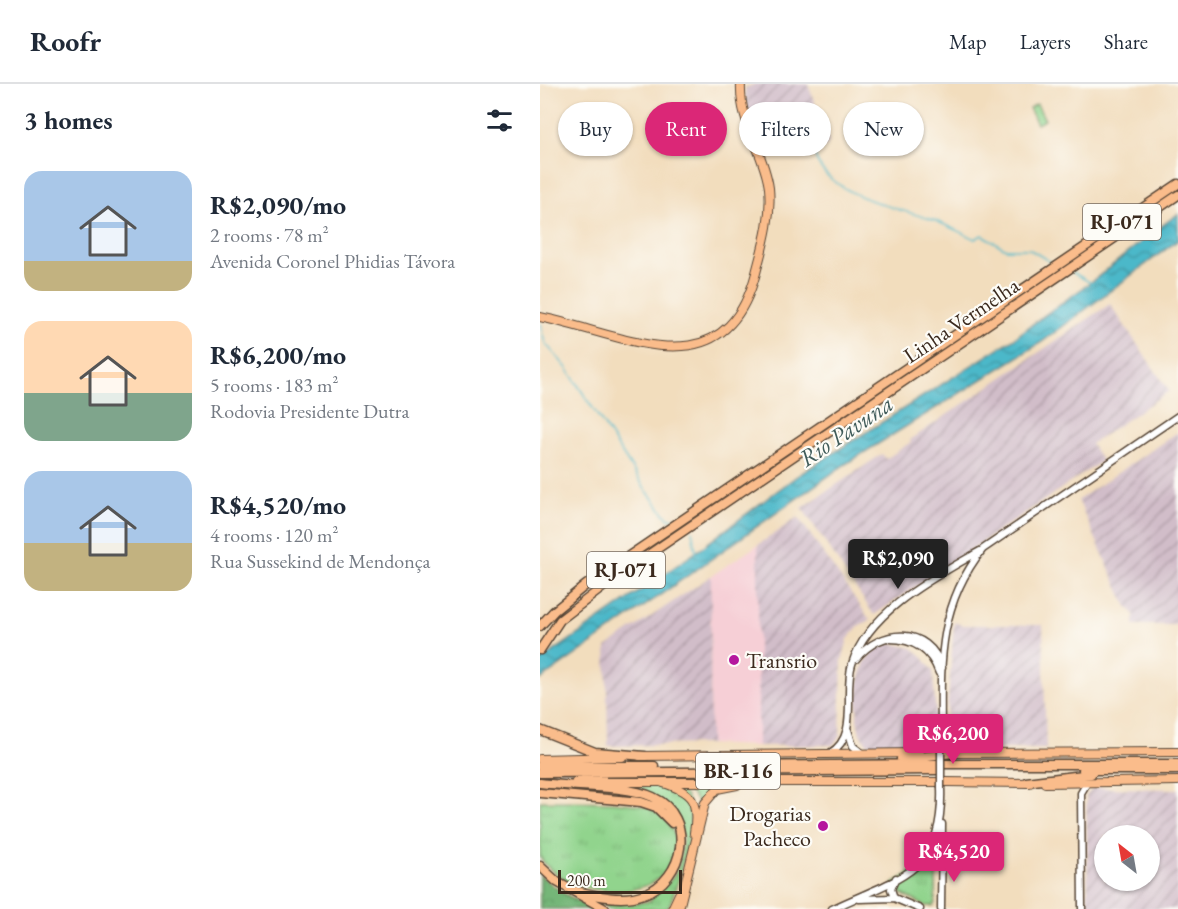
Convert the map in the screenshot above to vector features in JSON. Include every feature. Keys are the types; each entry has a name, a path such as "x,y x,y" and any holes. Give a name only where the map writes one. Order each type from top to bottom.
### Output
{"highway":[{"name":"Linha Vermelha","path":"1070,263 1178,184"},
{"name":"Linha Vermelha","path":"540,650 554,627 565,616 676,529 1057,271 1178,195"},
{"name":"Linha Vermelha","path":"622,561 676,529"},
{"path":"573,609 622,561"},
{"path":"540,626 572,594 622,561"},
{"path":"540,730 599,753 645,756"},
{"path":"868,759 942,759"},
{"name":"BR-116","path":"540,766 868,759"},
{"name":"BR-116","path":"540,773 697,771 942,759 1178,764"},
{"name":"BR-116","path":"942,759 1115,770 1178,770"},
{"path":"1026,782 1115,770"},
{"path":"576,782 614,775 697,771"},
{"path":"540,783 625,791 654,797 671,812 681,839 679,856 673,872 650,892 632,897 576,891"},
{"path":"540,793 647,803 669,818 681,839"},
{"path":"540,866 557,882 605,909"}],"main road":[{"path":"540,317 651,345 672,346 707,342 723,334 733,323 746,304 761,255 769,200 765,172 742,109 741,84"},
{"name":"BR-116","path":"942,759 1178,752"},
{"name":"BR-116","path":"540,759 827,755 868,759"},
{"name":"BR-116","path":"540,783 941,784 1178,781"},
{"path":"659,782 687,792 696,810 689,855 672,909"},
{"path":"679,909 703,809 708,798 724,787 767,782"},
{"path":"683,896 684,909"}],"street":[{"path":"827,755 841,746 848,729 852,664 861,642 874,623 924,586 983,549 1178,416"},
{"path":"935,909 941,906 942,688 947,618 961,579 983,549"},
{"path":"852,664 866,648 881,640 902,634 920,640 936,656 943,674"},
{"path":"881,640 903,640 921,647 934,661 942,688"},
{"path":"848,729 853,746 868,759"},
{"path":"1072,783 1081,793"},
{"path":"1082,909 1081,793 1087,783"},
{"path":"924,861 935,840 942,815"},
{"path":"832,909 897,878 934,855 942,862"},
{"path":"894,898 891,889 897,878"},
{"path":"844,903 865,897 894,898 920,909"}],"shaded area":[{"path":"756,84 808,84 815,102 746,102 745,88"},
{"path":"1110,304 1169,391 1091,444 1102,461 874,615 802,508 882,454 886,459 911,442 910,440"},
{"path":"1178,432 1178,625 1134,625 1134,614 1126,605 1078,500"},
{"path":"798,517 870,620 858,627 848,639 842,660 840,735 833,745 758,746 758,545"},
{"name":"Transrio","path":"758,545 758,746 710,744 711,576"},
{"path":"711,576 710,744 608,746 606,647"},
{"path":"954,622 962,625 1043,625 1046,749 952,749 945,741"},
{"path":"891,643 912,648 921,655 933,671 938,750 877,747 868,744 860,734 857,720 858,683 865,661 877,648"},
{"path":"1093,788 1178,789 1178,909 1088,909 1086,796"}],"green space":[{"path":"1037,104 1045,120 1037,124 1029,108"},
{"path":"630,785 672,788 684,794 689,803 689,832 686,851 682,869 667,909 609,909 601,902 632,904 651,901 655,894 669,883 679,865 683,836 645,790"},
{"path":"684,786 715,786 702,799 698,811 696,800"},
{"path":"540,801 611,802 649,808 664,818 674,834 675,847 672,860 662,875 647,885 628,890 608,891 567,880 551,870 540,857"},
{"path":"932,857 937,859 933,906 925,906 894,890 893,884"},
{"path":"540,875 563,893 593,909 540,909"}],"water":[{"path":"1178,214 1178,240 1042,342 844,465 540,680 540,661 696,552 797,476 1015,338"}],"waterway":[{"path":"816,156 822,169 833,180 865,198 944,224 975,239 982,235 1006,249 1029,249 1054,264"},
{"path":"1072,272 1091,283"},
{"path":"540,324 545,343 566,367 646,490 667,517 676,520"},
{"path":"692,531 696,552"}],"place":[{"name":"Transrio","path":"734,660"},
{"name":"Drogarias Pacheco","path":"823,826"}],"water label":[{"name":"Rio Pavuna","path":"846,431"}]}
